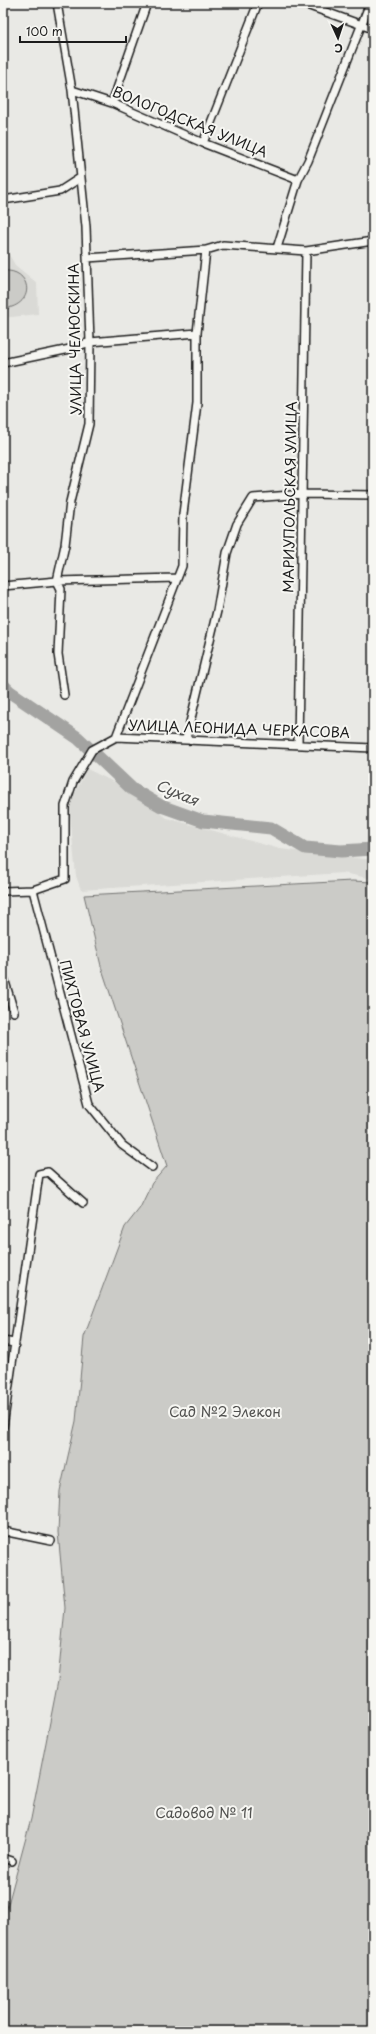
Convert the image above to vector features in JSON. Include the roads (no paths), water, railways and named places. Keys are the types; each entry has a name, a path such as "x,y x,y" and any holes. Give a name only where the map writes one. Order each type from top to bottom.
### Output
{"street":[{"name":"УЛИЦА ЧЕЛЮСКИНА","path":"57,3 72,90 86,227 90,342 89,424 70,502 65,545 57,581 61,589 58,654 64,695"},
{"path":"112,103 147,3"},
{"path":"203,143 258,3"},
{"path":"301,3 373,29"},
{"path":"278,248 298,180 308,161 370,3"},
{"name":"ВОЛОГОДСКАЯ УЛИЦА","path":"72,90 112,103 203,143 298,180"},
{"path":"3,200 60,191 80,178"},
{"path":"87,258 206,250 223,245 306,251 373,241"},
{"path":"116,737 182,566 184,514 197,403 197,333 206,250"},
{"name":"МАРИУПОЛЬСКАЯ УЛИЦА","path":"298,744 306,251"},
{"path":"3,363 70,349 90,342 197,333"},
{"path":"186,739 217,611 227,553 237,524 253,498 303,494 373,495"},
{"path":"3,586 57,581 178,578"},
{"name":"УЛИЦА ЛЕОНИДА ЧЕРКАСОВА","path":"3,891 33,890 65,879 65,806 73,782 92,750 116,737 373,748"},
{"name":"ПИХТОВАЯ УЛИЦА","path":"33,890 89,1104 122,1145 152,1167"},
{"path":"3,975 14,1012"},
{"path":"3,1427 39,1174 48,1172 84,1203"},
{"path":"3,1341 14,1343"},
{"path":"3,1531 51,1541"},
{"path":"3,1858 12,1861"}],"waterway":[{"name":"Сухая","path":"3,685 10,692 78,738 132,789 161,806 203,821 271,828 305,848 341,851 373,849"}],"park label":[{"name":"Сад №2 Элекон","path":"225,1412"},
{"name":"Садовод № 11","path":"204,1813"}]}
